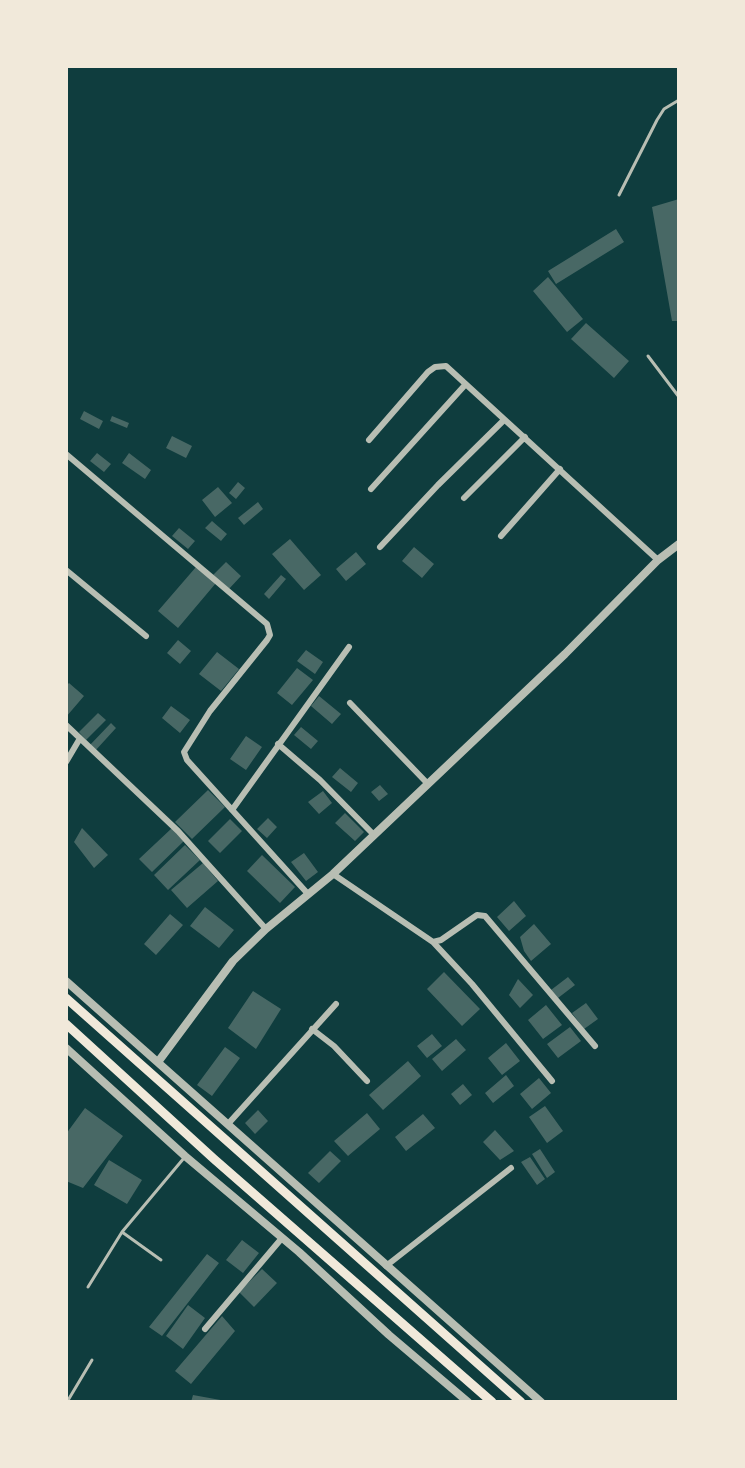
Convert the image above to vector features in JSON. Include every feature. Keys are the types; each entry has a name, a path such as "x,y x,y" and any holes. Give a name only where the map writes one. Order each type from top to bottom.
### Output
{"main road":[{"path":"66,998 521,1402"},
{"path":"66,1024 214,1159 492,1402"}],"street":[{"path":"369,441 435,367 446,366 658,560"},
{"path":"371,489 465,385"},
{"path":"380,547 438,485 504,420"},
{"path":"464,498 525,437"},
{"path":"66,454 267,624 270,635 267,640 185,748 187,760 308,894"},
{"path":"501,536 560,469"},
{"path":"158,1062 233,961 266,929 333,874 565,654 658,560 679,544"},
{"path":"66,570 146,636"},
{"path":"232,810 350,647"},
{"path":"350,703 427,783"},
{"path":"66,725 79,740 178,831 266,929"},
{"path":"66,762 79,740"},
{"path":"279,744 320,780 374,835"},
{"path":"333,874 433,942 472,984 552,1081"},
{"path":"433,942 441,940 477,915 485,916 595,1046"},
{"path":"66,981 541,1402"},
{"path":"228,1124 336,1004"},
{"path":"312,1029 334,1046 367,1081"},
{"path":"66,1048 185,1156 468,1402"},
{"path":"386,1266 511,1168"},
{"path":"205,1329 282,1238"}],"lane":[{"path":"619,195 657,120 664,109 679,100"},
{"path":"648,356 679,397"},
{"path":"88,1287 122,1232 185,1156"},
{"path":"122,1232 162,1260"},
{"path":"67,1402 92,1360"}],"building":[{"path":"679,199 679,321 672,321 652,207"},
{"path":"616,229 624,242 556,284 548,271"},
{"path":"548,277 583,319 567,332 533,291"},
{"path":"586,323 629,361 614,378 571,339"},
{"path":"84,411 103,421 99,429 80,419"},
{"path":"112,416 129,423 127,428 110,421"},
{"path":"172,436 192,446 186,458 166,448"},
{"path":"97,453 111,464 104,472 90,461"},
{"path":"129,453 151,470 145,479 122,463"},
{"path":"238,482 245,488 236,499 229,493"},
{"path":"218,487 232,503 215,517 202,500"},
{"path":"258,502 263,509 244,525 238,518"},
{"path":"212,521 227,534 221,541 205,528"},
{"path":"179,528 195,541 188,549 172,536"},
{"path":"290,539 321,575 304,590 272,554"},
{"path":"414,547 434,564 422,578 402,561"},
{"path":"356,552 366,564 346,581 336,569"},
{"path":"226,562 241,576 228,590 213,575"},
{"path":"196,567 216,583 178,628 158,611"},
{"path":"281,575 286,579 269,599 264,594"},
{"path":"178,640 191,651 180,664 167,653"},
{"path":"306,650 323,662 315,674 297,661"},
{"path":"217,652 239,669 221,691 199,674"},
{"path":"297,668 313,680 292,705 277,693"},
{"path":"69,683 84,696 66,717 66,686"},
{"path":"319,696 341,714 332,724 311,706"},
{"path":"171,706 190,720 180,733 162,718"},
{"path":"98,713 106,720 86,740 79,732"},
{"path":"111,723 116,728 95,751 89,746"},
{"path":"301,727 318,741 311,749 294,735"},
{"path":"246,736 262,747 246,770 230,759"},
{"path":"340,768 358,783 351,792 332,777"},
{"path":"380,785 388,794 379,801 371,792"},
{"path":"208,790 225,807 192,839 175,822"},
{"path":"323,791 332,803 319,814 308,802"},
{"path":"345,813 364,832 355,841 335,823"},
{"path":"268,818 277,827 267,838 257,829"},
{"path":"230,819 242,831 220,853 208,841"},
{"path":"82,828 108,855 94,868 74,842"},
{"path":"172,828 184,841 152,872 139,859"},
{"path":"185,845 200,860 168,890 154,875"},
{"path":"304,853 318,872 306,881 291,862"},
{"path":"262,855 295,887 280,903 247,871"},
{"path":"203,863 218,881 187,908 171,890"},
{"path":"514,901 526,916 509,931 497,917"},
{"path":"205,907 234,930 219,948 190,926"},
{"path":"170,914 183,925 156,955 144,944"},
{"path":"534,924 551,944 531,961 524,951 520,937"},
{"path":"444,972 480,1009 462,1026 427,989"},
{"path":"568,977 575,985 558,998 551,990"},
{"path":"518,979 533,995 520,1008 509,995"},
{"path":"253,991 281,1009 256,1049 228,1028"},
{"path":"586,1003 598,1019 584,1029 572,1013"},
{"path":"546,1005 562,1025 543,1039 528,1020"},
{"path":"570,1027 581,1041 558,1058 547,1044"},
{"path":"432,1034 442,1046 427,1058 417,1046"},
{"path":"456,1039 466,1050 442,1071 432,1059"},
{"path":"506,1043 520,1061 502,1075 488,1058"},
{"path":"225,1047 240,1058 212,1096 197,1085"},
{"path":"408,1061 421,1076 383,1110 369,1095"},
{"path":"506,1075 514,1086 493,1103 485,1093"},
{"path":"539,1078 551,1093 532,1109 520,1094"},
{"path":"463,1084 472,1095 460,1105 451,1094"},
{"path":"545,1106 563,1131 547,1143 529,1117"},
{"path":"85,1108 123,1136 83,1188 66,1181 66,1134"},
{"path":"258,1110 268,1121 255,1134 245,1123"},
{"path":"367,1113 380,1129 348,1156 334,1141"},
{"path":"423,1114 435,1128 406,1151 395,1137"},
{"path":"495,1130 514,1151 500,1160 483,1142"},
{"path":"540,1149 555,1172 547,1178 532,1154"},
{"path":"330,1151 341,1161 319,1183 308,1173"},
{"path":"530,1157 545,1179 537,1185 521,1162"},
{"path":"109,1160 142,1180 127,1204 94,1185"},
{"path":"242,1240 259,1253 243,1273 226,1260"},
{"path":"207,1254 219,1263 162,1336 149,1327"},
{"path":"262,1269 277,1283 254,1307 239,1292"},
{"path":"188,1305 205,1318 183,1349 166,1336"},
{"path":"222,1316 235,1331 191,1384 175,1371"},
{"path":"193,1395 226,1401 226,1402 191,1402"}]}
